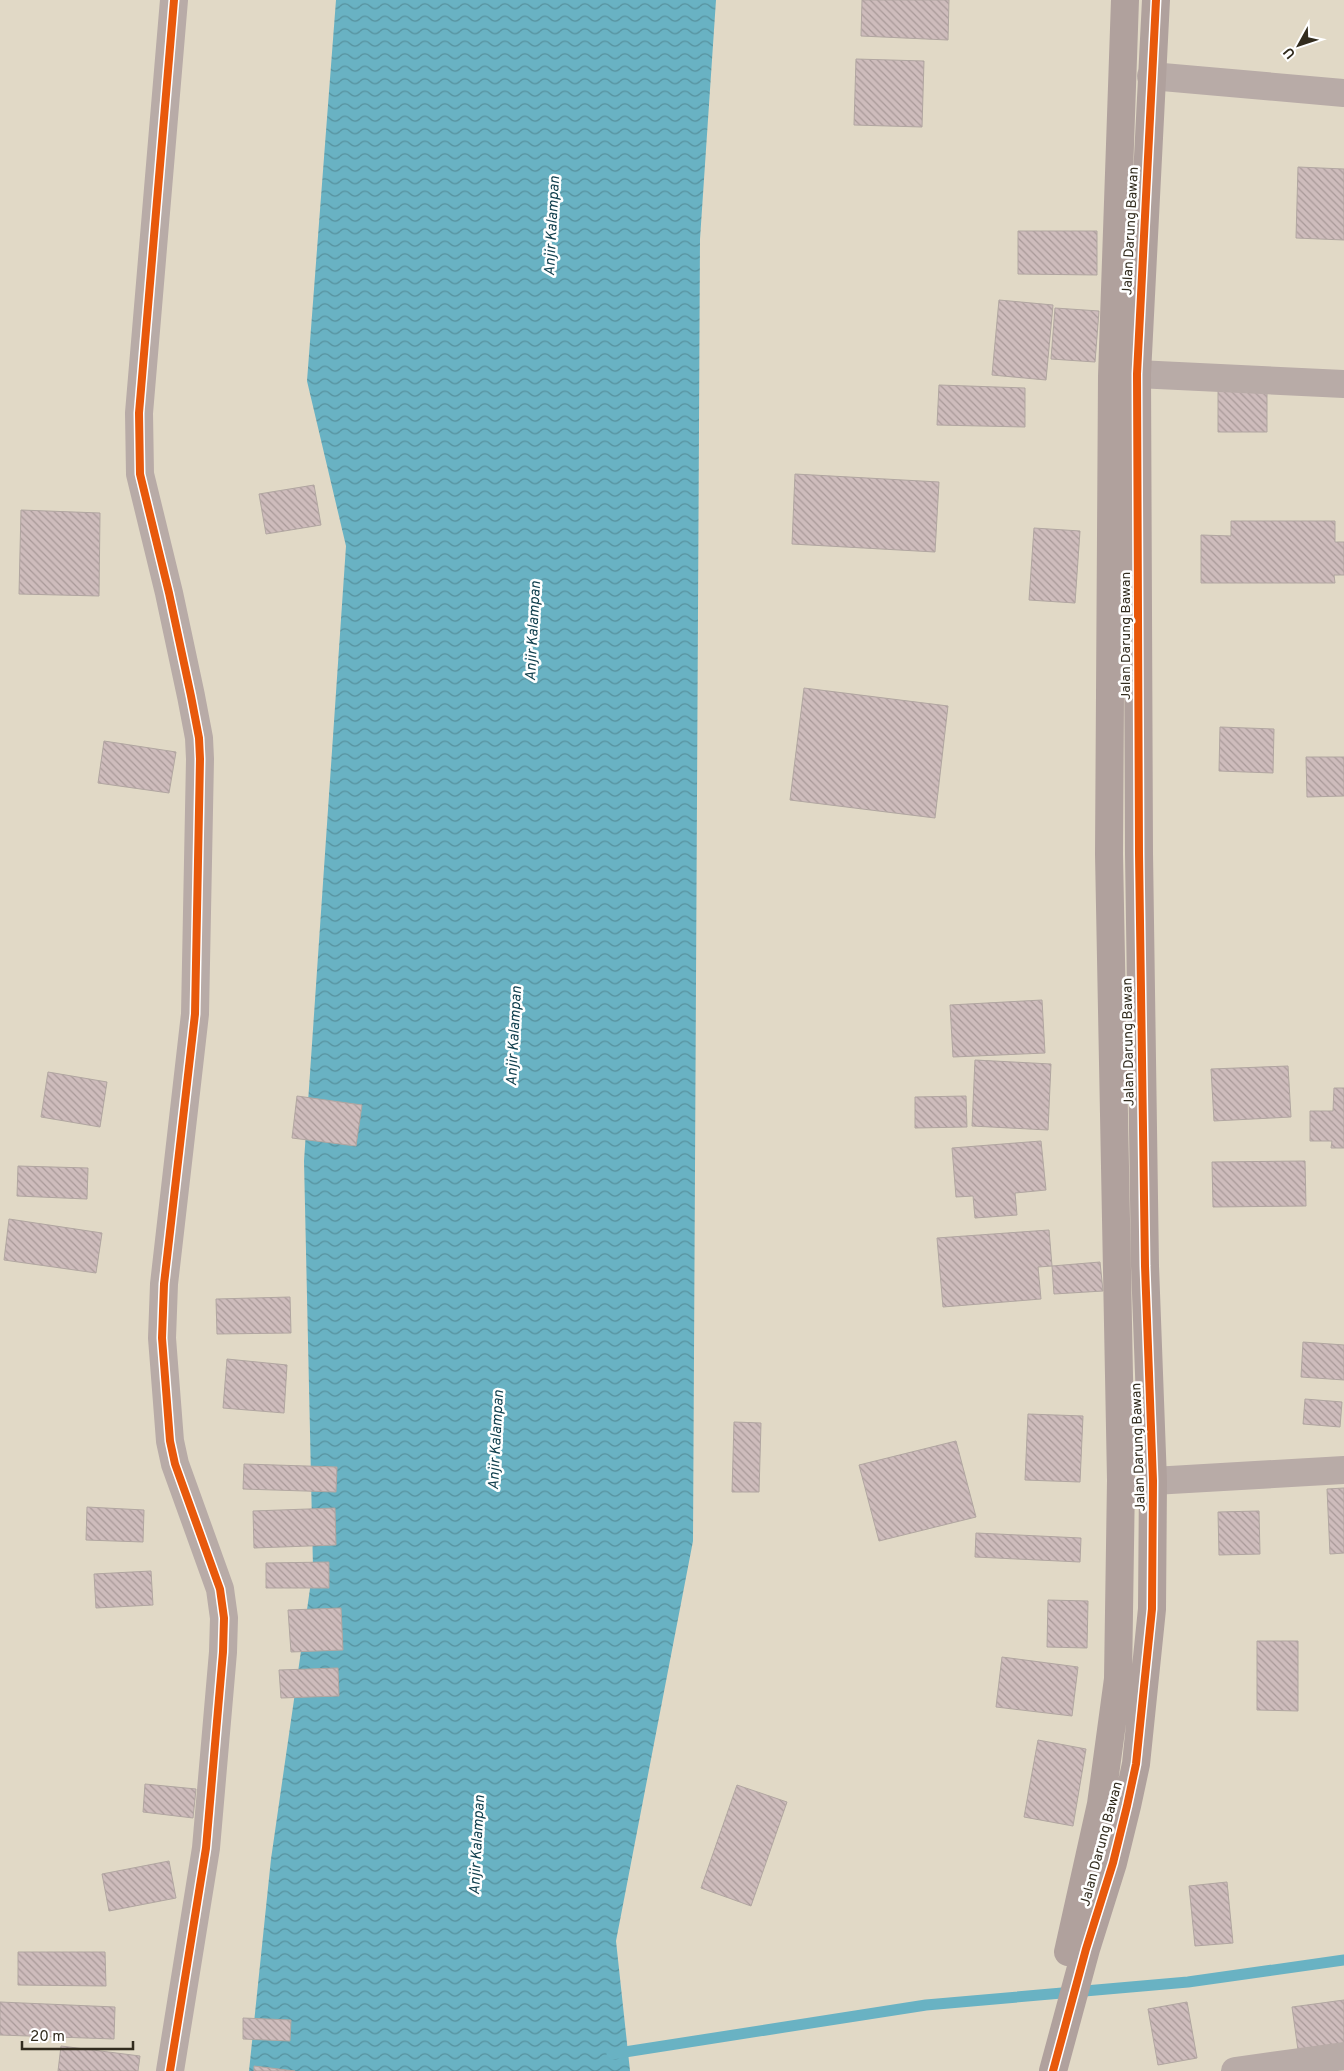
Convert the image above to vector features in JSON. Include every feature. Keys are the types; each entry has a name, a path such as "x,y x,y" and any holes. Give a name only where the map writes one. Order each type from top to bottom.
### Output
{"street":[{"path":"170,2071 206,1848 223,1652 224,1618 220,1589 175,1464 170,1442 162,1338 164,1284 195,1014 200,759 199,738 191,696 169,593 140,474 139,448 139,413 174,0"},
{"name":"Jalan Darung Bawan","path":"1053,2071 1078,1947 1101,1804 1118,1679 1121,1480 1109,854 1124,375 1125,0"},
{"name":"Jalan Darung Bawan","path":"1034,2071 1078,1947 1113,1863 1136,1764 1152,1609 1153,1481 1144,1246 1139,843 1124,375 1156,0"},
{"path":"1151,76 1344,92"},
{"path":"1124,375 1344,384"},
{"path":"1153,1481 1344,1470"},
{"path":"1235,2071 1344,2056"}],"water":[{"name":"Anjir Kalampan","path":"336,0 716,0 700,239 693,1541 616,1941 630,2071 249,2071 271,1859 313,1568 304,1161 346,546 307,381"}],"building":[{"path":"862,0 949,0 948,40 861,36"},
{"path":"856,59 924,61 922,127 854,125"},
{"path":"1298,167 1344,169 1344,240 1296,238"},
{"path":"1018,231 1097,231 1097,275 1018,274"},
{"path":"999,300 1053,305 1046,380 992,375"},
{"path":"1055,308 1099,311 1095,362 1051,359"},
{"path":"939,385 1025,388 1025,427 937,425"},
{"path":"1267,387 1267,432 1218,432 1218,388"},
{"path":"795,474 939,482 935,552 792,544"},
{"path":"314,485 321,525 266,534 259,494"},
{"path":"21,510 100,513 99,596 19,594"},
{"path":"1231,521 1335,521 1335,542 1344,542 1344,575 1334,575 1335,583 1201,583 1201,535 1231,536"},
{"path":"1034,528 1080,531 1075,603 1029,600"},
{"path":"804,688 948,706 935,818 790,800"},
{"path":"1220,727 1274,729 1273,773 1219,771"},
{"path":"104,741 176,752 169,793 98,783"},
{"path":"1306,757 1344,757 1344,796 1307,797"},
{"path":"1042,1000 1045,1053 953,1057 950,1005"},
{"path":"975,1060 1051,1064 1048,1130 972,1126"},
{"path":"1288,1066 1291,1117 1214,1121 1211,1069"},
{"path":"48,1072 107,1082 100,1127 41,1117"},
{"path":"1334,1088 1344,1088 1344,1148 1331,1148 1332,1141 1310,1141 1310,1111 1333,1111"},
{"path":"297,1096 362,1105 356,1146 292,1138"},
{"path":"966,1096 967,1127 915,1128 915,1097"},
{"path":"1041,1141 1046,1190 1015,1193 1017,1215 975,1218 973,1196 956,1197 952,1148"},
{"path":"1305,1161 1306,1206 1213,1207 1212,1162"},
{"path":"18,1166 88,1168 87,1199 17,1196"},
{"path":"9,1219 102,1233 96,1273 4,1260"},
{"path":"1049,1230 1052,1266 1038,1267 1041,1299 943,1307 937,1238"},
{"path":"1100,1262 1103,1291 1054,1294 1052,1266"},
{"path":"290,1297 291,1333 217,1334 216,1299"},
{"path":"1303,1342 1344,1345 1344,1380 1301,1377"},
{"path":"227,1359 287,1365 284,1413 223,1408"},
{"path":"1305,1399 1342,1402 1340,1427 1303,1424"},
{"path":"1028,1414 1083,1416 1080,1482 1025,1480"},
{"path":"734,1422 761,1423 759,1492 732,1492"},
{"path":"956,1441 976,1517 879,1541 859,1465"},
{"path":"244,1464 337,1467 336,1492 243,1489"},
{"path":"1344,1488 1344,1553 1330,1554 1327,1489"},
{"path":"87,1507 144,1510 143,1542 86,1540"},
{"path":"335,1508 336,1545 254,1548 253,1511"},
{"path":"1259,1511 1260,1554 1219,1555 1218,1512"},
{"path":"976,1533 1081,1538 1080,1562 975,1557"},
{"path":"329,1562 329,1588 266,1588 266,1563"},
{"path":"151,1571 153,1605 96,1608 94,1574"},
{"path":"1048,1600 1088,1601 1087,1648 1047,1647"},
{"path":"341,1608 343,1650 291,1652 288,1610"},
{"path":"1257,1641 1298,1641 1298,1711 1257,1710"},
{"path":"1002,1657 1078,1667 1072,1716 996,1707"},
{"path":"338,1668 339,1696 281,1698 279,1670"},
{"path":"1038,1740 1086,1749 1073,1826 1024,1817"},
{"path":"145,1784 196,1789 193,1818 143,1812"},
{"path":"737,1785 787,1802 751,1906 701,1888"},
{"path":"169,1861 176,1898 109,1911 102,1874"},
{"path":"1227,1882 1233,1943 1195,1946 1189,1886"},
{"path":"18,1952 105,1952 106,1986 18,1985"},
{"path":"1344,2000 1344,2044 1298,2050 1292,2007"},
{"path":"0,2002 115,2007 114,2039 0,2035"},
{"path":"1187,2002 1197,2058 1158,2065 1148,2009"},
{"path":"243,2018 291,2020 290,2041 243,2039"},
{"path":"61,2046 140,2056 138,2071 58,2071"},
{"path":"254,2066 295,2071 254,2071"}],"waterway":[{"path":"612,2054 926,2005 1188,1982 1344,1960"}],"cycle path":[{"path":"170,2071 206,1848 223,1652 224,1618 220,1589 175,1464 170,1441 162,1338 164,1284 195,1014 200,759 199,738 191,696 169,593 140,474 139,413 174,0"},
{"path":"1053,2071 1086,1949 1113,1863 1127,1806 1136,1764 1152,1609 1153,1481 1145,1266 1139,853 1137,374 1156,0"}]}
